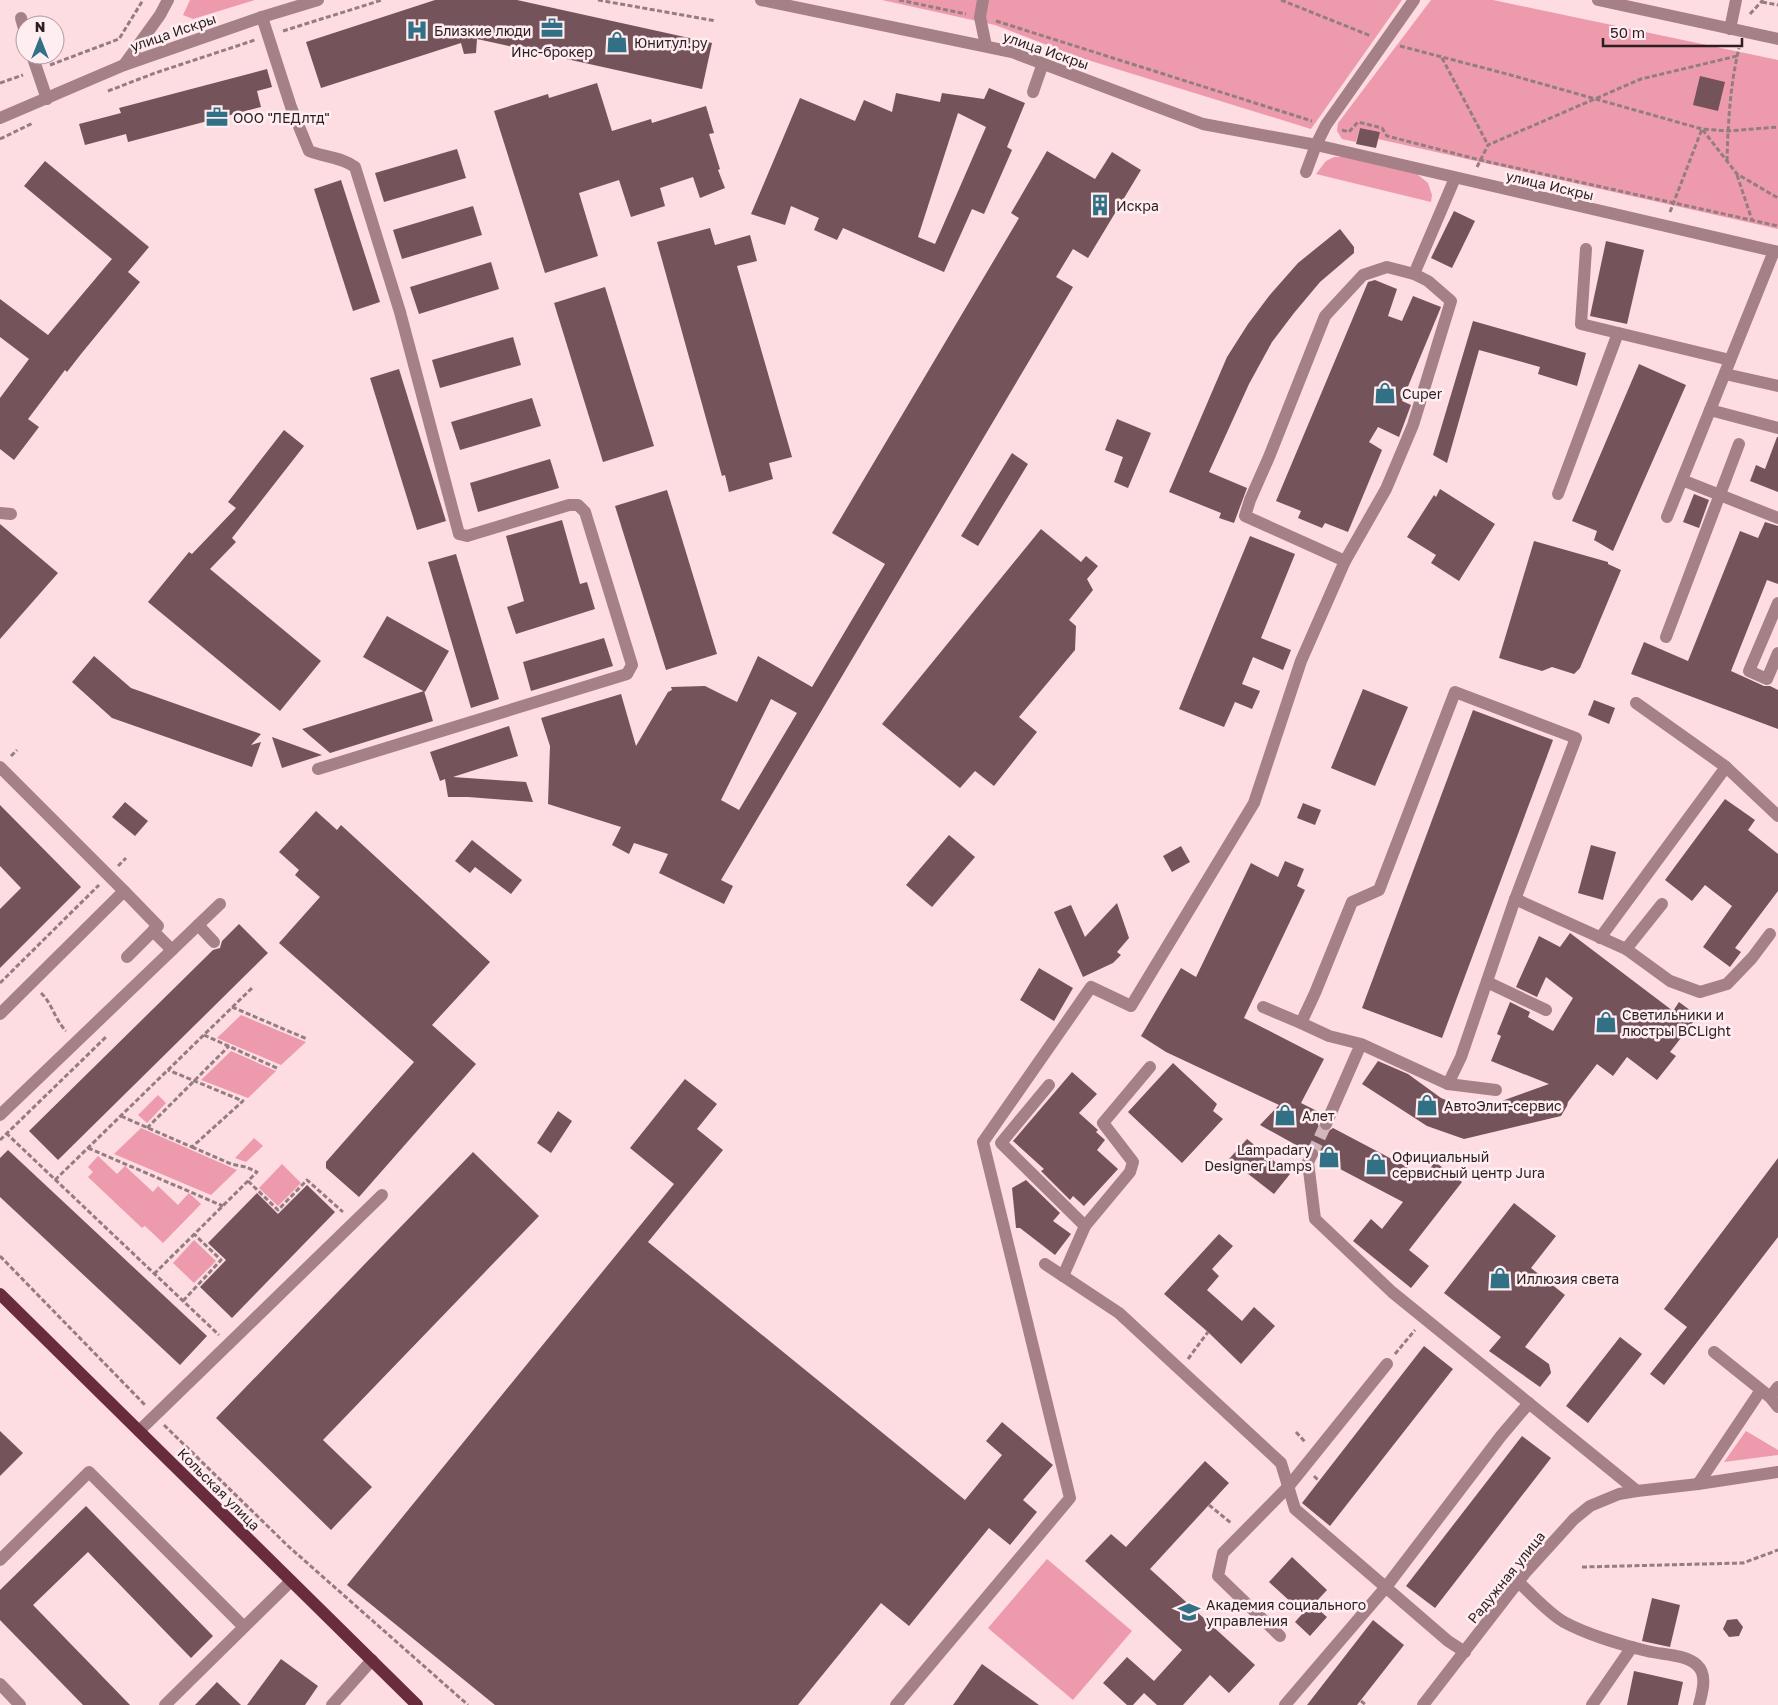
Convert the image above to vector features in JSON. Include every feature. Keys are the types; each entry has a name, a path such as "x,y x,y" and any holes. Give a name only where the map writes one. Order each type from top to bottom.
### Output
{"main road":[{"name":"Кольская улица","path":"0,1294 417,1705"}],"street":[{"path":"124,65 160,16 168,0"},
{"name":"улица Искры","path":"0,118 124,65 262,17 318,0"},
{"name":"улица Искры","path":"761,0 1012,52 1203,124 1316,145 1776,251"},
{"path":"983,0 980,17 986,46"},
{"path":"1306,172 1326,125 1414,0"},
{"path":"1598,0 1778,39"},
{"path":"1730,28 1736,0"},
{"path":"262,17 309,151 346,160 354,167 400,312 459,534 467,536 569,505 578,505 585,512 632,665 628,674 318,769"},
{"path":"1033,92 1043,63"},
{"path":"36,65 47,99"},
{"path":"1414,274 1455,178"},
{"path":"1586,250 1581,324 1730,360"},
{"path":"1667,517 1776,251"},
{"path":"896,1705 1070,1498 983,1142 1091,986 1131,1006 1254,803 1301,661 1345,561 1386,489 1413,425 1451,301 1428,281 1414,274 1387,268 1362,275 1325,316 1245,516 1345,561"},
{"path":"1558,494 1618,333"},
{"path":"1724,374 1778,386"},
{"path":"1710,410 1778,428"},
{"path":"1666,637 1739,444"},
{"path":"1682,480 1778,518"},
{"path":"1778,603 1749,671 1767,679 1778,653"},
{"path":"1301,1023 1352,902 1379,890 1455,692 1576,738 1515,899 1461,1058 1448,1084"},
{"path":"1636,703 1726,767 1778,816"},
{"path":"0,767 158,926 127,957"},
{"path":"1600,938 1726,767"},
{"path":"0,1014 124,891"},
{"path":"1515,899 1626,949 1670,981 1700,992 1727,984 1752,958 1770,934"},
{"path":"0,1115 220,904"},
{"path":"1626,949 1662,904"},
{"path":"198,926 214,942"},
{"path":"153,931 172,950"},
{"path":"1487,982 1546,1010"},
{"path":"1263,1007 1329,1036 1361,1044 1448,1084 1496,1090"},
{"path":"1326,1124 1361,1044"},
{"path":"1063,1276 1085,1226 1130,1172 1133,1162 1103,1124 1150,1067"},
{"path":"1050,1085 1001,1143 1085,1226"},
{"path":"1312,1154 1308,1162 1315,1219 1392,1292 1636,1491"},
{"path":"139,1431 382,1195"},
{"path":"1045,1264 1119,1313 1281,1463 1295,1509 1448,1641 1465,1652"},
{"path":"1714,1352 1770,1398"},
{"path":"1280,1636 1218,1576 1223,1553 1288,1487 1387,1364"},
{"path":"1698,1484 1778,1387"},
{"path":"1285,1705 1386,1587 1501,1436 1529,1403"},
{"path":"0,1560 89,1472 244,1627"},
{"name":"Радужная улица","path":"1423,1705 1518,1582 1574,1519 1590,1506 1620,1494 1636,1491 1778,1472"},
{"path":"165,1705 292,1581"},
{"path":"1518,1582 1564,1622 1589,1633 1632,1647 1689,1659 1699,1666 1703,1676 1699,1705"},
{"path":"1592,1705 1632,1647"},
{"path":"332,1705 372,1660"},
{"path":"0,1684 20,1705"}],"path":[{"path":"0,83 119,39 143,0"},
{"path":"102,93 155,72 382,0"},
{"path":"598,0 716,21"},
{"path":"1281,0 1376,39"},
{"path":"1745,19 1762,1 1778,5"},
{"path":"1395,45 1702,129 1728,131 1778,127"},
{"path":"1727,161 1728,131 1739,48"},
{"path":"1471,182 1478,162 1488,145 1641,79 1737,56"},
{"path":"1441,57 1488,145"},
{"path":"0,139 41,118"},
{"path":"1702,129 1737,174 1752,220"},
{"path":"1665,226 1702,129"},
{"path":"1737,174 1778,198"},
{"path":"0,983 126,858"},
{"path":"16,967 46,997 60,1025 89,1054"},
{"path":"56,1180 252,988"},
{"path":"232,1007 307,1039"},
{"path":"204,1034 279,1069"},
{"path":"147,1128 229,1046"},
{"path":"168,1070 243,1101 192,1147"},
{"path":"121,1116 231,1164 246,1167 257,1172 154,1274"},
{"path":"0,1127 229,1345"},
{"path":"88,1148 223,1206"},
{"path":"248,1181 278,1210 307,1180 345,1213"},
{"path":"183,1301 221,1260 194,1234"},
{"path":"0,1256 122,1383 288,1546 468,1705"},
{"path":"1387,1364 1424,1318"},
{"path":"1179,1369 1208,1332"},
{"path":"1209,1505 1243,1533"},
{"path":"1582,1567 1743,1563 1778,1550"},
{"path":"1361,1701 1366,1705"}],"shaded area":[{"path":"190,0 255,0 193,19 183,15"},
{"path":"882,0 1402,0 1311,129 1078,57 995,25"},
{"path":"1431,0 1493,0 1778,60 1778,229 1378,139 1380,132 1360,128 1356,142 1342,139 1337,131 1338,123"},
{"path":"1334,157 1344,157 1417,174 1428,183 1432,195 1431,202 1316,174 1326,161"},
{"path":"241,1015 306,1042 281,1065 217,1038"},
{"path":"231,1051 276,1071 248,1098 201,1080"},
{"path":"158,1095 166,1103 147,1123 138,1115"},
{"path":"141,1128 237,1170 211,1195 114,1154"},
{"path":"254,1138 263,1146 246,1162 235,1158"},
{"path":"98,1156 117,1174 125,1166 153,1192 158,1186 178,1205 189,1193 201,1204 163,1243 145,1226 142,1228 88,1177 93,1172 88,1167"},
{"path":"282,1164 301,1183 278,1206 259,1188"},
{"path":"194,1240 216,1261 194,1283 173,1263"},
{"path":"1746,1431 1778,1450 1778,1455 1724,1462"},
{"path":"1047,1559 1132,1631 1073,1700 988,1628"}],"building":[{"path":"435,0 517,0 712,43 702,89 477,39 476,53 464,54 461,43 321,88 306,42"},
{"path":"267,69 272,87 257,91 261,107 128,142 126,134 85,145 79,124 121,113 119,108"},
{"path":"1700,76 1725,82 1718,111 1693,105"},
{"path":"597,83 612,131 651,119 652,123 706,106 714,133 709,134 720,169 718,170 725,188 700,198 693,177 660,188 665,206 631,217 619,180 579,193 598,256 545,273 494,111 548,94 549,98"},
{"path":"989,88 1025,103 1007,147 1012,150 984,214 972,209 944,272 843,228 837,240 814,230 819,218 791,206 785,225 751,214 800,98 855,121 864,100 892,112 896,93 940,102 942,93 984,99","holes":["958,113 986,127 935,244 918,237"]},
{"path":"1360,128 1380,132 1376,148 1356,144"},
{"path":"457,149 466,178 384,202 375,173"},
{"path":"1047,151 1095,179 1112,152 1141,170 1088,258 1073,249 1056,277 1073,287 721,880 733,886 724,904 659,873 668,854 634,843 629,854 612,845 621,827 548,804 550,746 541,718 621,694 636,746 668,692 672,690 671,687 705,686 737,702 758,656 812,687 885,564 832,533 1019,218 1011,213","holes":["771,699 797,713 739,810 721,800"]},
{"path":"45,161 149,247 128,272 140,282 67,372 65,370 28,419 39,427 14,460 0,449 0,398 29,359 0,337 0,299 48,335 112,259 24,186"},
{"path":"341,180 380,302 353,311 314,189"},
{"path":"473,206 482,235 402,259 393,230"},
{"path":"1454,211 1475,221 1452,268 1431,258"},
{"path":"710,228 715,245 750,235 757,261 737,266 792,457 769,463 773,479 729,492 725,475 722,476 657,242"},
{"path":"1340,229 1354,247 1354,253 1320,282 1272,342 1249,384 1209,472 1247,488 1234,523 1219,518 1221,513 1169,492 1227,357 1248,324 1269,296 1298,263"},
{"path":"1606,241 1644,250 1627,324 1590,316"},
{"path":"491,262 499,289 419,314 410,287"},
{"path":"1375,280 1397,289 1388,316 1402,321 1413,296 1441,307 1402,401 1411,405 1399,437 1378,427 1369,442 1382,450 1348,532 1325,523 1322,528 1298,518 1301,511 1276,501 1368,282"},
{"path":"605,287 654,446 603,462 554,303"},
{"path":"1473,321 1586,353 1577,386 1538,374 1540,367 1479,350 1447,463 1433,455"},
{"path":"513,337 521,365 440,388 432,360"},
{"path":"1639,364 1686,385 1613,551 1594,540 1597,531 1572,521"},
{"path":"399,369 446,521 417,530 370,378"},
{"path":"532,398 541,426 460,450 451,422"},
{"path":"1117,419 1151,433 1128,488 1114,482 1123,457 1105,450"},
{"path":"284,430 304,446 232,538 236,542 210,569 321,661 280,711 148,602 189,552 192,554 236,508 228,502"},
{"path":"1777,437 1778,492 1750,481 1756,465 1765,469"},
{"path":"1012,453 1028,464 978,546 961,536"},
{"path":"550,459 559,488 478,512 470,483"},
{"path":"1440,489 1495,524 1459,581 1431,563 1436,555 1407,537 1434,495 1436,497"},
{"path":"667,490 717,654 666,670 615,506"},
{"path":"1694,494 1709,500 1699,528 1683,522"},
{"path":"562,520 580,584 587,582 595,609 516,634 507,607 524,601 506,536"},
{"path":"1765,522 1778,526 1778,584 1767,580 1731,671 1764,686 1770,686 1778,690 1778,729 1631,674 1644,642 1688,661 1740,531 1758,538"},
{"path":"0,524 58,573 0,639"},
{"path":"1041,529 1081,562 1086,556 1098,566 1087,579 1093,590 1069,620 1076,626 1075,650 1019,717 1037,732 994,786 975,771 960,788 882,724"},
{"path":"1250,536 1295,554 1261,638 1291,650 1283,670 1253,657 1242,684 1260,691 1252,709 1235,702 1224,727 1179,709"},
{"path":"1534,541 1608,562 1608,564 1621,570 1580,668 1574,674 1552,667 1542,671 1499,658"},
{"path":"456,554 499,699 471,708 428,562"},
{"path":"387,616 449,651 425,692 363,657"},
{"path":"604,638 613,666 531,691 523,662"},
{"path":"94,656 131,688 261,734 251,745 261,742 252,767 112,718 72,682"},
{"path":"1363,689 1408,707 1375,786 1331,768"},
{"path":"424,691 433,721 330,753 302,729"},
{"path":"1594,700 1615,708 1609,724 1588,715"},
{"path":"1473,710 1553,740 1442,1038 1362,1008"},
{"path":"509,726 518,756 453,777 526,782 533,802 448,797 445,779 440,781 430,752"},
{"path":"272,737 322,755 282,768"},
{"path":"1725,799 1755,820 1748,830 1778,854 1778,891 1735,948 1741,952 1730,967 1703,947 1732,906 1705,885 1692,901 1665,880"},
{"path":"125,802 148,821 135,836 112,817"},
{"path":"1303,803 1321,810 1315,825 1297,818"},
{"path":"0,805 81,887 0,968 0,909 21,888 0,866"},
{"path":"316,811 337,830 341,825 490,962 432,1025 476,1064 359,1197 326,1168 326,1162 414,1062 279,943 320,897 295,875 299,870 279,852"},
{"path":"949,835 975,857 932,907 906,885"},
{"path":"472,840 522,880 511,894 475,867 470,873 455,861"},
{"path":"1591,845 1616,852 1603,900 1578,893"},
{"path":"1181,846 1190,862 1172,872 1163,856"},
{"path":"1285,861 1304,869 1297,886 1305,890 1244,1018 1324,1059 1301,1103 1319,1112 1315,1118 1319,1120 1318,1125 1322,1131 1327,1132 1333,1128 1424,1176 1435,1162 1462,1182 1409,1250 1429,1266 1411,1288 1353,1241 1371,1219 1382,1229 1403,1202 1319,1158 1320,1153 1316,1147 1311,1146 1305,1150 1260,1125 1279,1105 1166,1052 1141,1036 1181,968 1196,977 1251,863 1278,877"},
{"path":"1117,903 1129,938 1117,952 1121,955 1113,963 1083,977 1054,912 1071,905 1085,937"},
{"path":"239,924 268,953 58,1160 29,1131 213,950 220,948 222,941"},
{"path":"1570,933 1673,1011 1679,1002 1698,1016 1670,1052 1676,1056 1657,1080 1627,1057 1613,1076 1597,1064 1568,1102 1561,1116 1464,1139 1427,1126 1362,1084 1378,1061 1408,1074 1441,1098 1474,1111 1549,1084 1491,1061 1501,1036 1497,1034 1510,1002 1530,1012 1528,1017 1553,1031 1573,998 1546,977 1537,997 1516,987 1539,936 1560,947"},
{"path":"1039,968 1073,988 1054,1021 1020,1000"},
{"path":"1173,1063 1217,1104 1213,1111 1223,1119 1182,1163 1128,1112"},
{"path":"1072,1072 1097,1094 1079,1113 1098,1130 1096,1132 1105,1140 1097,1150 1118,1169 1084,1206 1073,1196 1070,1200 1041,1171 1044,1169 1013,1141"},
{"path":"685,1079 717,1104 697,1129 723,1150 648,1242 965,1500 1002,1455 986,1441 1002,1422 1053,1465 1023,1500 1037,1512 1010,1545 989,1528 909,1626 881,1603 798,1705 495,1705 347,1585 674,1184 630,1148"},
{"path":"558,1111 572,1121 551,1153 537,1143"},
{"path":"1247,1139 1290,1174 1274,1194 1229,1159"},
{"path":"8,1150 207,1336 180,1365 0,1197 0,1158"},
{"path":"473,1152 539,1216 323,1440 372,1487 331,1530 216,1418"},
{"path":"1778,1158 1778,1237 1664,1385 1650,1374 1687,1327 1664,1309"},
{"path":"1026,1180 1060,1213 1053,1221 1071,1234 1055,1255 1020,1228 1016,1228 1012,1188"},
{"path":"307,1185 335,1212 232,1318 200,1287 226,1260 208,1243 257,1193 278,1214"},
{"path":"1514,1203 1556,1236 1531,1268 1565,1295 1525,1347 1549,1364 1551,1373 1540,1387 1489,1351 1501,1337 1444,1293"},
{"path":"1219,1234 1233,1246 1212,1269 1219,1276 1207,1290 1242,1321 1254,1307 1275,1326 1241,1364 1164,1294"},
{"path":"1620,1337 1642,1354 1588,1423 1566,1406"},
{"path":"1424,1346 1453,1369 1330,1526 1302,1503"},
{"path":"0,1431 23,1453 0,1476"},
{"path":"1522,1436 1551,1458 1435,1608 1406,1586"},
{"path":"1205,1461 1229,1483 1150,1569 1255,1665 1229,1693 1210,1675 1183,1705 1157,1705 1144,1693 1133,1705 1127,1705 1103,1683 1127,1657 1154,1681 1182,1650 1085,1561 1111,1534 1126,1547"},
{"path":"86,1506 213,1636 191,1658 88,1552 33,1605 130,1705 83,1705 0,1620 0,1590"},
{"path":"1292,1557 1327,1590 1313,1605 1327,1617 1310,1636 1295,1622 1303,1613 1269,1582"},
{"path":"1652,1598 1680,1605 1670,1647 1642,1641"},
{"path":"1737,1619 1743,1627 1739,1636 1729,1637 1723,1629 1727,1620"},
{"path":"1373,1620 1404,1645 1357,1705 1307,1705"},
{"path":"281,1659 318,1686 305,1705 247,1705"},
{"path":"982,1664 1039,1705 953,1705"},
{"path":"1634,1671 1683,1682 1678,1705 1627,1705"},
{"path":"217,1682 241,1705 195,1705"}],"tunnel":[{"path":"1312,1154 1326,1124"}],"place":[{"name":"Инс-брокер","path":"552,28"},
{"name":"Близкие люди","path":"417,30"},
{"name":"Юнитул.ру","path":"617,42"},
{"name":"ООО \"ЛЕДлтд\"","path":"217,117"},
{"name":"Искра","path":"1100,205"},
{"name":"Cuper","path":"1385,393"},
{"name":"Светильники и люстры BCLight","path":"1606,1022"},
{"name":"АвтоЭлит-сервис","path":"1427,1105"},
{"name":"Алет","path":"1285,1115"},
{"name":"Lampadary Designer Lamps","path":"1329,1157"},
{"name":"Официальный сервисный центр Jura","path":"1376,1164"},
{"name":"Иллюзия света","path":"1500,1278"},
{"name":"Академия социального управления","path":"1189,1612"}]}
